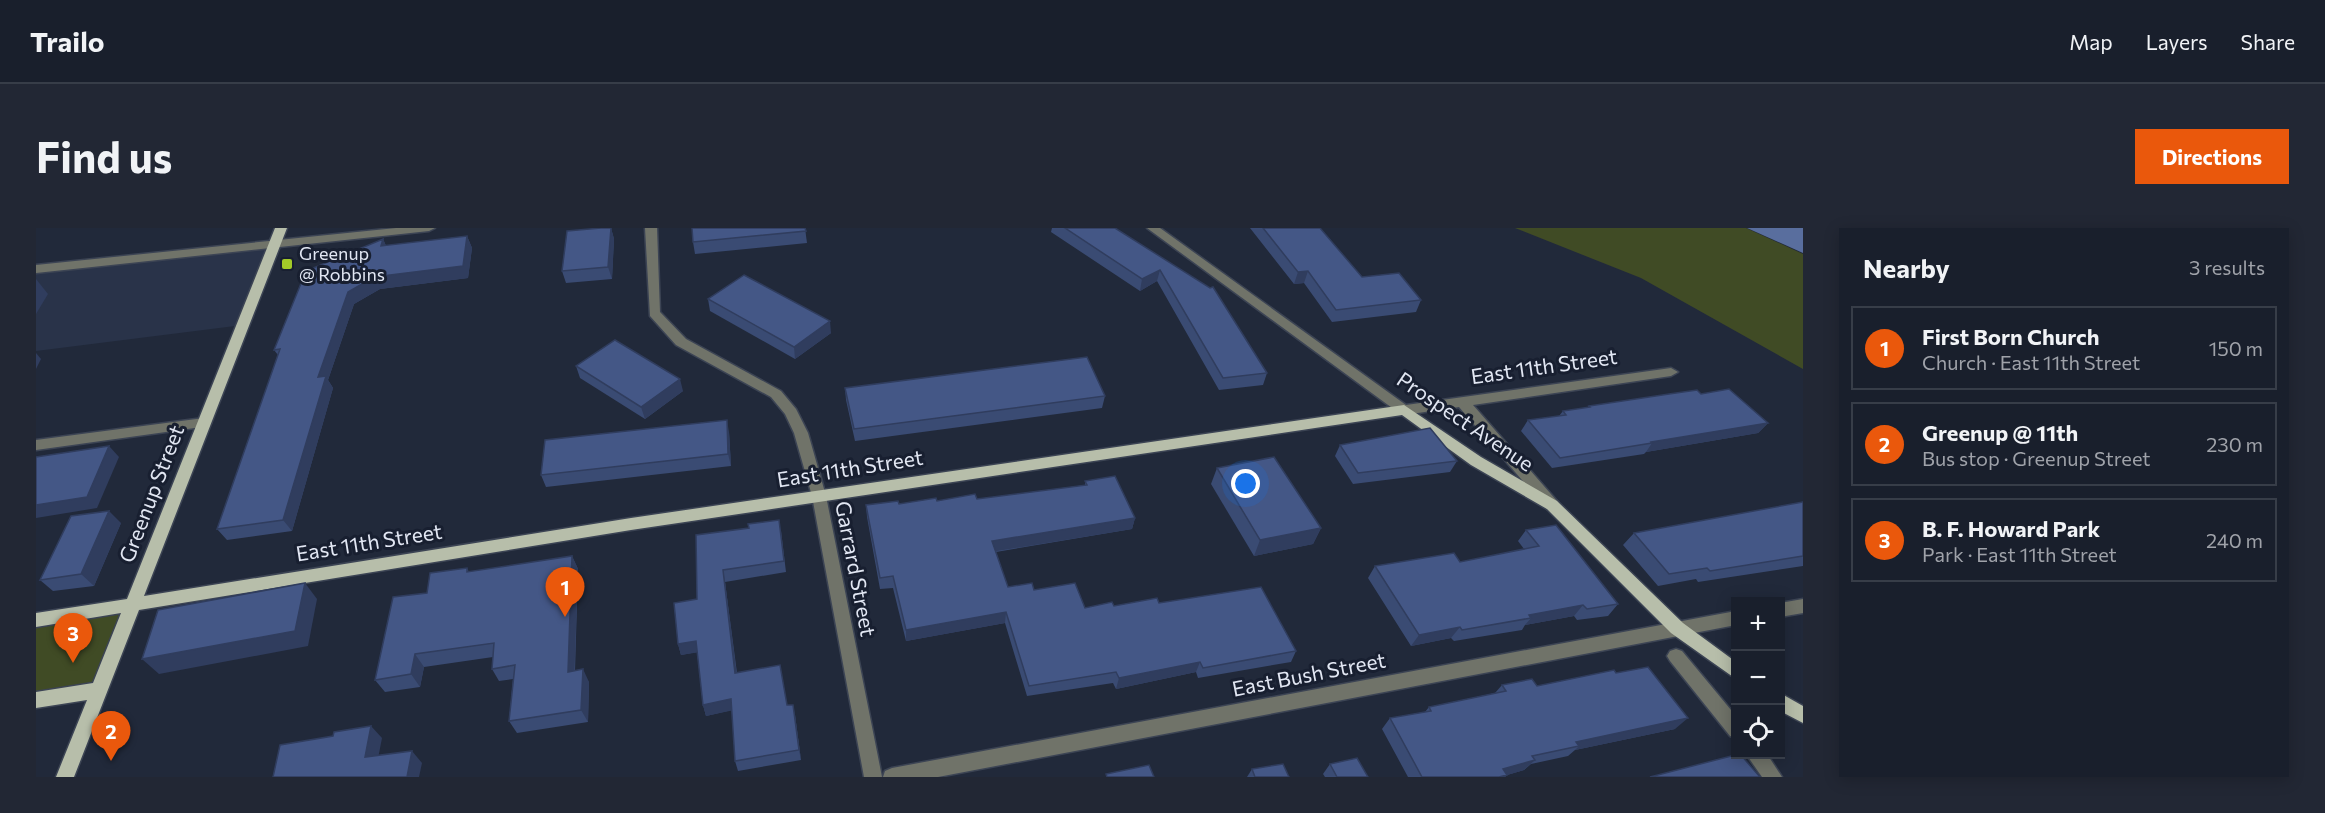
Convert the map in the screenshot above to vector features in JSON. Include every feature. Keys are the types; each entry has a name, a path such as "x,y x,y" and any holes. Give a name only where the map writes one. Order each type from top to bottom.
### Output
{"main road":[{"name":"Greenup Street","path":"65,777 281,228"},
{"name":"East 11th Street","path":"36,620 819,496 1404,410"},
{"name":"Prospect Avenue","path":"1404,410 1476,461 1552,505 1677,628 1731,668"},
{"path":"36,700 100,690"},
{"path":"1785,704 1803,715"}],"street":[{"path":"36,269 429,228"},
{"name":"Garrard Street","path":"651,228 654,313 681,342 776,394 791,412 801,433 819,496 873,777"},
{"name":"Prospect Avenue","path":"1153,228 1404,410"},
{"name":"East 11th Street","path":"1404,410 1671,372"},
{"path":"1462,401 1552,505"},
{"path":"36,445 204,423"},
{"path":"1785,609 1803,606"},
{"name":"East Bush Street","path":"892,777 1731,619"},
{"path":"1676,656 1731,724"},
{"path":"1759,759 1773,777"}],"shaded area":[{"path":"275,243 243,325 36,351 36,269"}],"green space":[{"path":"1515,228 1746,228 1803,254 1803,369 1641,278"},
{"path":"133,606 100,690 36,700 36,620"}],"water":[{"path":"1747,228 1803,228 1803,253"}],"building":[{"path":"611,228 608,267 562,271 567,231"},
{"path":"692,228 805,228 806,231 693,242"},
{"path":"1065,228 1115,228 1210,288 1213,287 1267,373 1223,378 1160,270 1142,279"},
{"path":"1263,228 1320,228 1362,277 1399,273 1421,300 1336,310 1308,271 1298,272"},
{"path":"467,236 463,266 374,277 348,292 318,377 326,376 283,520 217,529 280,349 274,350 306,271 383,239 381,246"},
{"path":"744,275 830,321 794,347 708,299"},
{"path":"615,340 680,379 641,407 576,366"},
{"path":"1087,357 1105,396 854,429 845,388"},
{"path":"1729,389 1768,423 1560,458 1528,420 1566,415 1563,411 1589,406 1697,390 1701,394"},
{"path":"727,420 728,454 541,475 545,440"},
{"path":"1430,428 1457,461 1358,473 1340,445"},
{"path":"109,446 87,497 36,505 36,457"},
{"path":"1274,457 1321,528 1260,540 1217,468"},
{"path":"1115,476 1135,518 992,541 1008,587 1032,583 1034,590 1075,583 1085,608 1112,602 1114,606 1157,598 1159,603 1261,587 1296,651 1203,668 1200,662 1119,678 1116,672 1029,686 1006,612 906,630 893,576 880,578 866,505 898,501 899,504 936,498 937,501 975,494 977,499 1087,485 1085,481"},
{"path":"1803,502 1803,556 1710,571 1707,568 1669,574 1634,533"},
{"path":"109,511 81,574 40,580 71,516"},
{"path":"779,520 784,561 723,570 735,673 780,665 787,705 793,705 799,750 735,761 731,699 703,705 696,641 678,644 674,603 697,599 696,535 749,528 748,524"},
{"path":"1556,525 1618,604 1587,609 1583,605 1529,615 1531,618 1419,635 1375,566 1454,553 1460,562 1539,546 1526,530"},
{"path":"572,556 568,672 583,669 581,710 509,721 515,665 492,669 494,643 415,654 411,674 375,680 393,597 427,593 430,573 467,568 467,572"},
{"path":"305,583 295,631 142,659 158,610"},
{"path":"1648,667 1688,718 1576,742 1579,746 1532,756 1535,760 1503,769 1507,775 1499,777 1422,777 1390,718 1431,711 1429,707 1506,691 1502,685 1532,679 1537,686 1614,670 1616,673"},
{"path":"371,726 365,757 412,751 407,777 273,777 280,745 333,736 334,732"},
{"path":"1731,756 1731,759 1744,759 1760,777 1650,777"},
{"path":"1357,758 1368,777 1337,777 1330,764"},
{"path":"1283,764 1289,777 1255,777 1252,769"},
{"path":"1149,765 1154,777 1107,777 1106,774"}],"place":[{"name":"Greenup @ Robbins","path":"287,264"},
{"name":"First Born Church","path":"565,617"},
{"name":"B. F. Howard Park","path":"73,663"},
{"name":"Greenup @ 11th","path":"111,761"}]}
